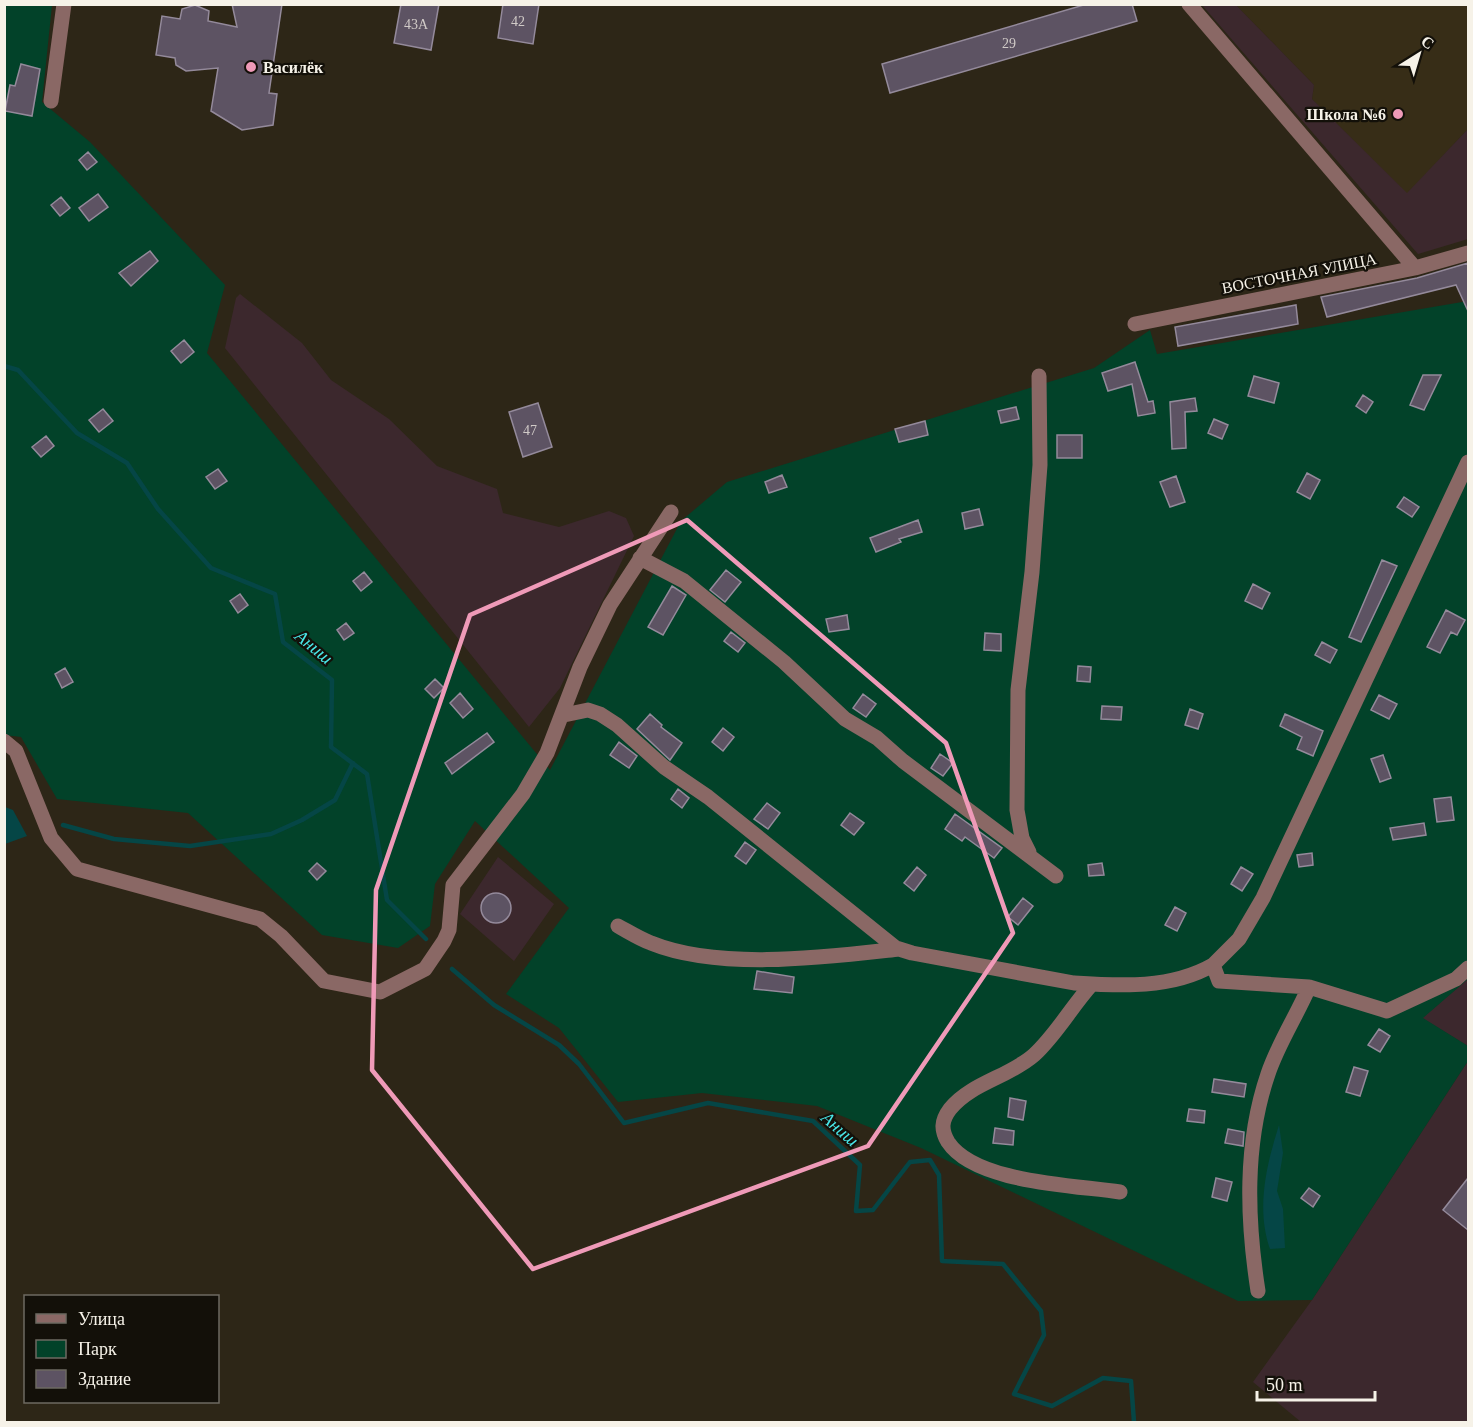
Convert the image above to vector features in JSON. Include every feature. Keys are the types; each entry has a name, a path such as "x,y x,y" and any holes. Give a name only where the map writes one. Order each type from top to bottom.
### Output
{"street":[{"path":"51,101 64,4"},
{"path":"1189,4 1415,268"},
{"name":"ВОСТОЧНАЯ УЛИЦА","path":"1136,324 1415,268 1468,253"},
{"path":"1032,857 1022,838 1017,810 1018,690 1032,572 1040,465 1039,376"},
{"path":"564,714 588,710 600,714 617,725 663,767 708,797 883,939 899,949 1092,984 1161,982 1189,977 1213,965 1239,939 1263,898 1468,462"},
{"path":"4,741 16,751 34,801 51,838 76,869 260,919 281,936 324,981 380,992 425,969 444,941 449,930 453,885 523,794 547,753 564,714 580,667 610,605 670,512"},
{"path":"640,558 684,581 784,662 845,719 877,738 903,761 1056,876"},
{"path":"618,926 668,948 747,959 778,960 899,949"},
{"path":"1213,965 1219,981 1309,987 1387,1011 1456,979 1468,968"},
{"path":"1092,984 1032,1056 978,1087 951,1108 942,1123 943,1134 965,1159 998,1173 1120,1192"},
{"path":"1258,1292 1250,1241 1251,1157 1268,1076 1280,1045 1309,987"}],"highlighted area":[{"path":"687,520 946,743 1013,933 868,1146 533,1269 372,1070 376,890 470,615"}],"shaded area":[{"path":"1202,5 1236,5 1314,85 1312,99 1407,193 1468,129 1468,239 1418,254"},
{"name":"Школа №6","path":"1236,5 1468,5 1468,129 1407,194 1312,99 1314,85"},
{"path":"240,294 302,343 331,380 389,419 437,466 497,489 503,513 559,527 609,511 626,518 634,536 560,688 529,727 225,348 236,298"},
{"path":"498,857 554,904 514,961 460,914"},
{"path":"1468,979 1468,1046 1422,1018"},
{"path":"1468,1061 1468,1422 1301,1422 1253,1382 1312,1300"}],"green space":[{"path":"4,5 52,5 42,102 90,142 225,285 207,353 550,770 681,521 727,482 1094,368 1150,330 1157,354 1468,301 1468,979 1423,1018 1468,1046 1468,1061 1312,1300 1238,1301 921,1148 817,1106 702,1093 618,1102 559,1028 506,994 569,908 475,821 435,884 430,926 398,948 322,935 188,813 57,799 21,737 5,735"}],"water":[{"path":"5,807 13,810 27,836 5,844"},
{"path":"1279,1125 1283,1153 1277,1191 1283,1209 1285,1248 1270,1249 1264,1219 1264,1187"}],"building":[{"name":"Василёк","path":"232,4 282,4 269,93 277,94 273,125 242,130 211,111 218,68 186,71 176,65 175,58 156,55 162,16 180,19 182,9 195,5 209,11 208,21 237,27"},
{"path":"401,4 439,4 431,50 394,43"},
{"path":"503,4 539,4 533,44 498,38"},
{"path":"1087,4 1132,4 1137,21 890,93 882,64"},
{"path":"21,64 40,69 32,116 5,111 10,85 15,86"},
{"path":"88,152 97,162 87,170 79,160"},
{"path":"98,194 108,207 89,221 79,208"},
{"path":"61,197 70,208 60,216 51,205"},
{"path":"150,251 158,261 131,286 119,273"},
{"path":"1468,263 1468,311 1456,285 1327,317 1321,297 1417,278"},
{"path":"1296,305 1298,324 1178,346 1175,327"},
{"path":"184,340 194,352 181,363 171,351"},
{"path":"1135,362 1148,402 1153,401 1155,413 1138,416 1132,384 1108,391 1102,373"},
{"path":"1423,375 1441,375 1424,410 1410,405"},
{"path":"1254,376 1279,383 1274,403 1248,396"},
{"path":"1363,395 1373,402 1366,413 1356,406"},
{"path":"1195,398 1197,411 1185,412 1186,448 1172,449 1170,402"},
{"path":"538,403 552,447 523,457 509,412"},
{"path":"1016,407 1019,419 1001,423 998,411"},
{"path":"103,409 113,421 99,432 89,420"},
{"path":"1214,419 1228,425 1222,439 1208,433"},
{"path":"925,421 928,435 899,442 895,429"},
{"path":"1057,435 1082,435 1082,458 1057,458"},
{"path":"46,436 54,446 41,457 32,447"},
{"path":"218,469 227,481 215,489 206,477"},
{"path":"1307,473 1320,480 1310,499 1297,492"},
{"path":"782,475 787,487 769,493 765,482"},
{"path":"1176,476 1185,502 1170,507 1160,482"},
{"path":"1404,497 1419,507 1412,517 1397,507"},
{"path":"979,509 983,525 965,529 962,513"},
{"path":"918,520 922,532 899,539 901,542 876,552 870,538"},
{"path":"1382,560 1397,566 1361,642 1349,637"},
{"path":"726,570 741,582 725,602 710,590"},
{"path":"364,572 372,582 361,591 353,581"},
{"path":"1253,584 1270,593 1262,609 1245,601"},
{"path":"672,586 686,595 663,635 648,627"},
{"path":"240,594 248,605 238,613 230,601"},
{"path":"1446,610 1465,620 1457,635 1451,632 1440,653 1427,647"},
{"path":"847,615 849,629 829,632 826,619"},
{"path":"346,623 354,633 344,640 337,630"},
{"path":"731,632 745,643 738,652 724,641"},
{"path":"985,633 1001,634 1001,651 984,650"},
{"path":"1322,642 1337,650 1330,663 1315,655"},
{"path":"1078,666 1091,667 1090,682 1077,681"},
{"path":"65,668 73,682 62,688 55,674"},
{"path":"435,679 444,688 434,698 425,689"},
{"path":"460,693 473,709 463,718 450,703"},
{"path":"863,694 876,704 866,717 853,708"},
{"path":"1379,695 1397,704 1389,719 1371,710"},
{"path":"1102,706 1122,707 1121,720 1101,719"},
{"path":"1190,709 1203,714 1198,729 1185,725"},
{"path":"650,714 662,725 661,727 682,743 670,760 637,729"},
{"path":"1285,714 1323,731 1313,756 1297,749 1302,737 1280,726"},
{"path":"723,728 734,737 723,751 712,742"},
{"path":"487,733 494,742 452,774 445,763"},
{"path":"619,742 637,756 629,768 610,755"},
{"path":"940,754 953,763 943,776 931,768"},
{"path":"1383,755 1391,778 1380,782 1371,759"},
{"path":"678,789 689,798 682,808 671,799"},
{"path":"1451,797 1454,820 1437,822 1434,799"},
{"path":"767,803 780,813 768,829 754,819"},
{"path":"850,813 864,823 854,835 841,825"},
{"path":"955,814 1002,848 994,858 965,837 962,841 945,829"},
{"path":"1424,823 1426,835 1393,840 1390,828"},
{"path":"745,842 756,850 746,864 735,856"},
{"path":"1312,853 1313,865 1299,867 1297,855"},
{"path":"317,863 326,871 317,880 309,871"},
{"path":"1102,863 1104,875 1089,876 1088,865"},
{"path":"917,867 926,875 914,891 904,883"},
{"path":"1241,867 1253,874 1242,891 1231,884"},
{"path":"496,893 507,897 511,908 507,919 496,923 485,919 481,908 485,897"},
{"path":"1023,898 1033,906 1018,925 1008,917"},
{"path":"1175,907 1186,913 1177,931 1165,925"},
{"path":"757,971 794,977 792,993 754,989"},
{"path":"1379,1029 1390,1036 1380,1052 1368,1045"},
{"path":"1354,1067 1368,1071 1360,1096 1346,1092"},
{"path":"1214,1079 1246,1084 1244,1097 1212,1092"},
{"path":"1010,1098 1026,1101 1023,1120 1008,1117"},
{"path":"1189,1109 1205,1111 1204,1123 1187,1121"},
{"path":"995,1128 1014,1131 1013,1145 993,1143"},
{"path":"1228,1129 1244,1132 1243,1146 1225,1143"},
{"path":"1216,1178 1232,1182 1227,1201 1212,1197"},
{"path":"1468,1178 1468,1230 1443,1210"},
{"path":"1309,1188 1320,1196 1313,1207 1301,1198"}],"waterway":[{"name":"Аниш","path":"4,366 18,370 77,433 127,463 158,509 211,568 275,594 283,642 332,680 331,747 367,774 387,900 426,939"},
{"path":"63,825 114,839 190,846 271,834 302,820 335,800 353,763"},
{"name":"Аниш","path":"452,969 494,1005 559,1045 579,1064 624,1123 708,1103 813,1121 860,1165 856,1211 873,1210 910,1162 930,1160 939,1175 942,1261 1003,1264 1041,1311 1044,1335 1014,1394 1052,1406 1103,1378 1131,1381 1134,1422"}],"place":[{"name":"Василёк","path":"251,67"},
{"name":"Школа №6","path":"1398,114"}]}
